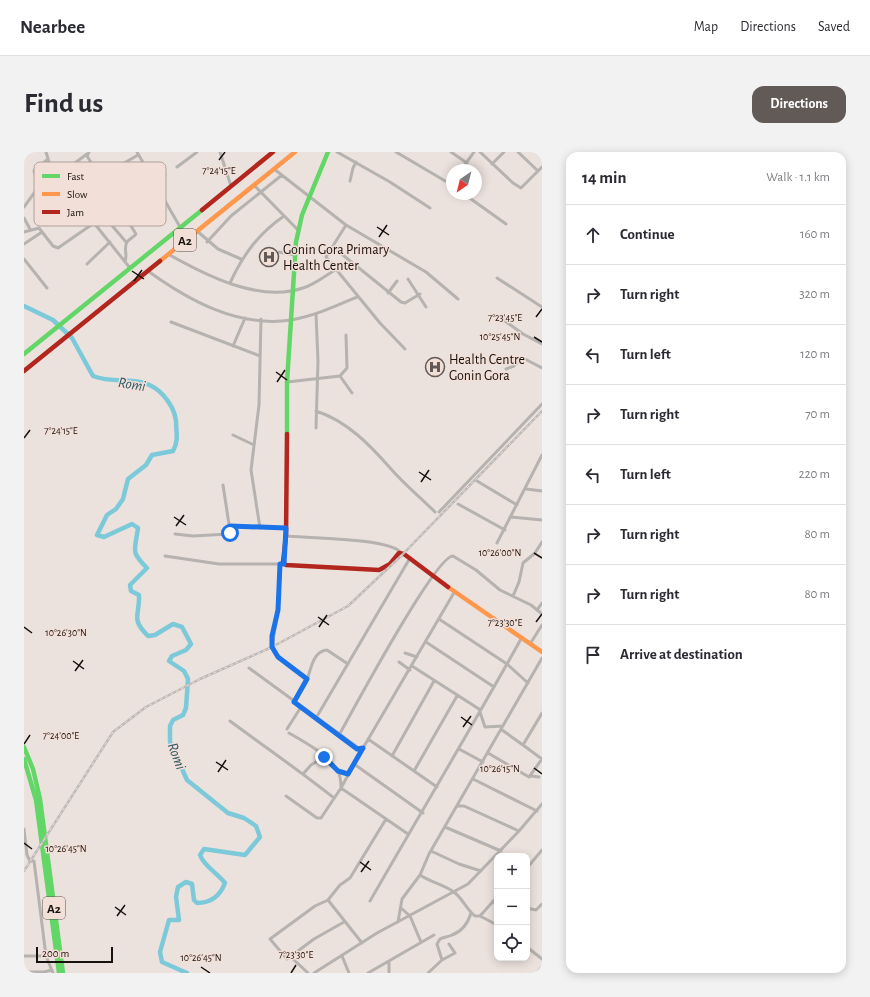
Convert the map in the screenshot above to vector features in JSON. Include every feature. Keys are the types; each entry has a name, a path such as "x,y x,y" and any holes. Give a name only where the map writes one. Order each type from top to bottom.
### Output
{"main road":[{"name":"A2","path":"24,354 273,152"},
{"name":"A2","path":"24,370 295,152"},
{"path":"328,152 309,196 298,229 295,255 287,382 286,536 282,564 379,570 390,564 401,553 521,639 542,652"},
{"name":"A2","path":"24,748 37,785 44,832 43,852 59,973"},
{"name":"A2","path":"24,759 36,800 63,973"}],"street":[{"path":"46,152 49,162"},
{"path":"177,167 197,152"},
{"path":"220,152 231,186"},
{"path":"337,152 356,162 430,208"},
{"path":"396,152 446,181"},
{"path":"451,152 467,162 474,152"},
{"path":"480,152 513,184 521,188 542,167"},
{"path":"492,164 504,152"},
{"path":"518,152 538,171"},
{"path":"76,162 88,153 92,162"},
{"path":"124,162 138,153 143,162"},
{"path":"44,162 48,158"},
{"path":"350,181 356,162"},
{"path":"274,169 346,225 426,272 458,299"},
{"path":"207,242 227,220 282,175"},
{"path":"254,185 298,229"},
{"path":"24,207 34,193"},
{"path":"472,200 506,224"},
{"path":"166,201 180,227"},
{"path":"230,283 241,259 263,233 284,216"},
{"path":"24,218 30,229"},
{"path":"346,225 326,256 335,270 357,297 405,349"},
{"path":"24,232 30,229 39,228 53,246 58,248 89,226"},
{"path":"96,226 130,268"},
{"path":"112,226 126,242"},
{"path":"125,261 127,256 125,248 126,242 136,234 131,226"},
{"path":"197,230 207,242 218,249 241,259"},
{"path":"24,244 42,232"},
{"path":"87,264 110,242"},
{"path":"333,247 388,293 404,303 420,294"},
{"path":"279,252 295,255"},
{"path":"168,254 194,269 230,283 257,290 293,291 303,288 335,270"},
{"path":"24,259 47,288"},
{"path":"148,270 179,293 196,302 216,310 245,318 290,320 316,314 357,297"},
{"path":"496,278 542,307"},
{"path":"408,279 420,294 426,306"},
{"path":"388,293 397,281"},
{"path":"316,314 316,428"},
{"path":"498,316 524,334 541,342"},
{"path":"234,346 245,318"},
{"path":"260,528 251,470 259,405 261,319"},
{"path":"171,322 260,356"},
{"path":"287,382 316,380 340,376 347,368 346,335"},
{"path":"506,369 514,366 523,358 542,368"},
{"path":"340,376 352,393"},
{"path":"316,411 341,422 366,442 391,469 437,512 542,404"},
{"path":"233,435 254,445"},
{"path":"497,543 540,464 542,455"},
{"path":"477,481 517,505"},
{"path":"175,534 193,536 226,535 230,533 223,485"},
{"path":"526,489 542,491"},
{"path":"458,504 505,530"},
{"path":"511,517 542,520"},
{"path":"230,526 286,528"},
{"path":"286,536 394,546 401,553"},
{"path":"513,596 519,582 522,563 534,553 542,542"},
{"path":"165,556 219,564 282,564 278,610 272,636 272,647 278,657 307,679"},
{"path":"339,735 395,635 433,575 448,557 453,556 476,570 500,590 513,596 542,614"},
{"path":"316,718 410,558"},
{"path":"286,796 319,819 341,788 455,591"},
{"path":"537,610 542,603"},
{"path":"439,619 507,664 528,683"},
{"path":"530,645 542,625"},
{"path":"370,901 408,834 423,813 460,749 480,710 521,639"},
{"path":"426,642 494,687"},
{"path":"294,702 307,679 313,661 326,650 348,664"},
{"path":"405,653 417,657"},
{"path":"398,922 404,896 420,875 431,850 458,806 542,658"},
{"path":"399,662 434,681 480,710 486,727 502,728 542,759 531,776"},
{"path":"249,668 357,749 363,748"},
{"path":"301,673 309,671"},
{"path":"392,756 434,681"},
{"path":"414,771 457,696"},
{"path":"287,729 301,707"},
{"path":"523,745 542,713"},
{"path":"230,721 334,798"},
{"path":"289,733 324,757 338,771 348,774"},
{"path":"368,739 437,787"},
{"path":"460,749 483,762"},
{"path":"488,753 527,777 531,776 539,778"},
{"path":"303,774 311,765 324,757"},
{"path":"354,764 423,813"},
{"path":"338,771 341,788 408,834"},
{"path":"473,779 537,811"},
{"path":"462,798 464,806"},
{"path":"314,973 398,922 468,884 520,831 542,804"},
{"path":"458,806 464,806 520,831"},
{"path":"287,959 270,939 314,906 328,900 340,885 350,878 386,819"},
{"path":"446,826 501,851"},
{"path":"24,829 27,854 30,861 34,861 46,956 52,971 24,972"},
{"path":"431,850 459,864 481,871"},
{"path":"530,864 542,850"},
{"path":"420,875 439,883 453,892 461,898 471,913 475,916"},
{"path":"328,900 362,944"},
{"path":"480,916 493,901"},
{"path":"530,909 536,910 542,904"},
{"path":"401,908 410,916 421,942"},
{"path":"442,960 438,944 440,939 453,935 463,928 471,913"},
{"path":"469,917 480,916 494,923"},
{"path":"287,959 314,939 344,922"},
{"path":"368,973 434,935"},
{"path":"428,973 442,960 455,953 449,944"},
{"path":"530,949 542,959"},
{"path":"24,956 46,956"},
{"path":"342,956 349,973"},
{"path":"287,959 291,957 308,973"},
{"path":"389,962 389,973"},
{"path":"537,973 542,968"}],"waterway":[{"name":"Romi","path":"24,306 53,320 72,338 93,376 103,379 148,384 164,396 172,408 175,418 177,440 173,451 152,455 146,465 128,479 123,499 116,509 107,515 97,535 104,537 132,524 138,528 135,550 138,558 147,568 130,585 131,591 139,595 137,617 139,625 148,636 155,635 173,624 182,627 191,644 186,650 172,656 169,661 184,671 188,679 186,708 183,715 173,720 170,726 170,742 187,780 228,813 244,818 256,826 260,837 245,855 204,849 200,855 202,859 225,883 218,895 211,900 197,903 194,900 192,884 186,882 178,887 176,897 179,920 169,920 160,952 162,962 187,973"}],"railway":[{"path":"24,871 113,732 146,707 200,679 272,647 348,606 402,555 542,411"}],"traffic: fast":[{"path":"287,434 287,382 296,242 302,215 328,152"},
{"path":"24,354 202,210"},
{"path":"24,747 33,769 40,799 63,973"},
{"path":"24,759 36,800 59,973"}],"traffic: slow":[{"path":"160,261 295,152"},
{"path":"448,587 542,652"}],"traffic: jam":[{"path":"202,210 273,152"},
{"path":"24,371 160,261"},
{"path":"287,434 286,536 283,562 286,565 379,570 390,564 399,553 404,554 448,587"}],"place":[{"name":"Gonin Gora Primary Health Center","path":"269,257"},
{"name":"Health Centre Gonin Gora","path":"435,367"}],"route":[{"path":"230,533 230,526 286,528 284,564 280,564 278,610 272,636 272,647 278,657 307,679 294,702 357,749 363,748 348,774 338,771 334,765 324,757"}]}
